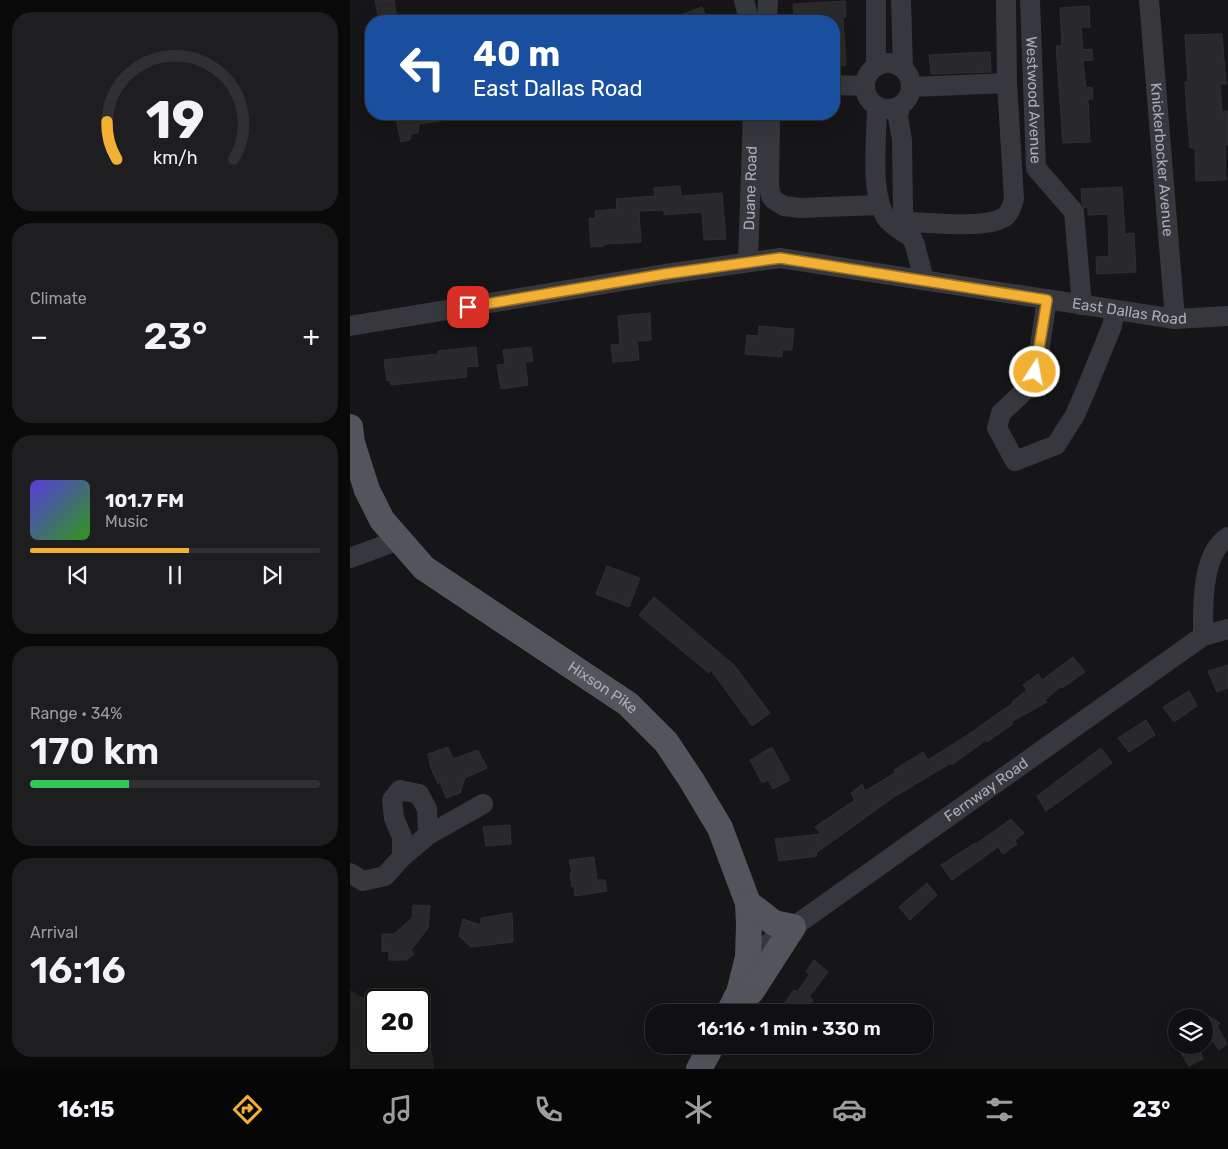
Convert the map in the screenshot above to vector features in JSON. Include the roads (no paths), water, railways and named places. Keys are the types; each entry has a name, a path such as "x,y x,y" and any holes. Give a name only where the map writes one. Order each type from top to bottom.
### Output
{"main road":[{"name":"Hixson Pike","path":"350,427 352,443 367,490 382,520 424,568 628,704 666,742 692,781 720,828 748,902 748,957 733,1004"},
{"path":"735,1004 751,992 776,950 793,927 774,923 748,902"},
{"path":"699,1069 707,1054"}],"street":[{"path":"744,0 747,15"},
{"path":"767,15 768,0"},
{"path":"876,0 876,66"},
{"path":"901,0 903,68 911,80 912,87 908,98 900,106 893,109 877,107 870,102 866,94 866,78 876,66 885,63 903,68"},
{"path":"877,107 876,188 880,205 887,219 896,227 909,230 981,224 996,221 1006,216 1011,210 1014,199 1007,83 1006,0"},
{"name":"Westwood Avenue","path":"1030,0 1036,168 1074,212 1082,305"},
{"name":"Knickerbocker Avenue","path":"1149,0 1175,319"},
{"path":"912,87 1007,83"},
{"path":"840,85 865,86"},
{"path":"900,106 898,117 902,140 903,210 924,280"},
{"name":"Duane Road","path":"748,262 753,120"},
{"path":"770,120 769,184 771,196 774,200 784,206 800,208 880,205"},
{"name":"East Dallas Road","path":"350,326 665,274 780,258 1175,319 1228,316"},
{"path":"1047,300 1038,359 1032,384 1002,413 997,428 1015,460 1056,445 1075,415 1112,326 1115,310"},
{"path":"1203,636 1203,600 1211,559 1215,550 1228,537"},
{"path":"350,558 399,540"},
{"name":"Fernway Road","path":"748,957 1203,636 1228,629"},
{"path":"402,857 402,837 394,818 392,800 400,790 419,794 427,809 428,835"},
{"path":"350,873 363,882 385,876 402,857 428,835 483,804"}]}
